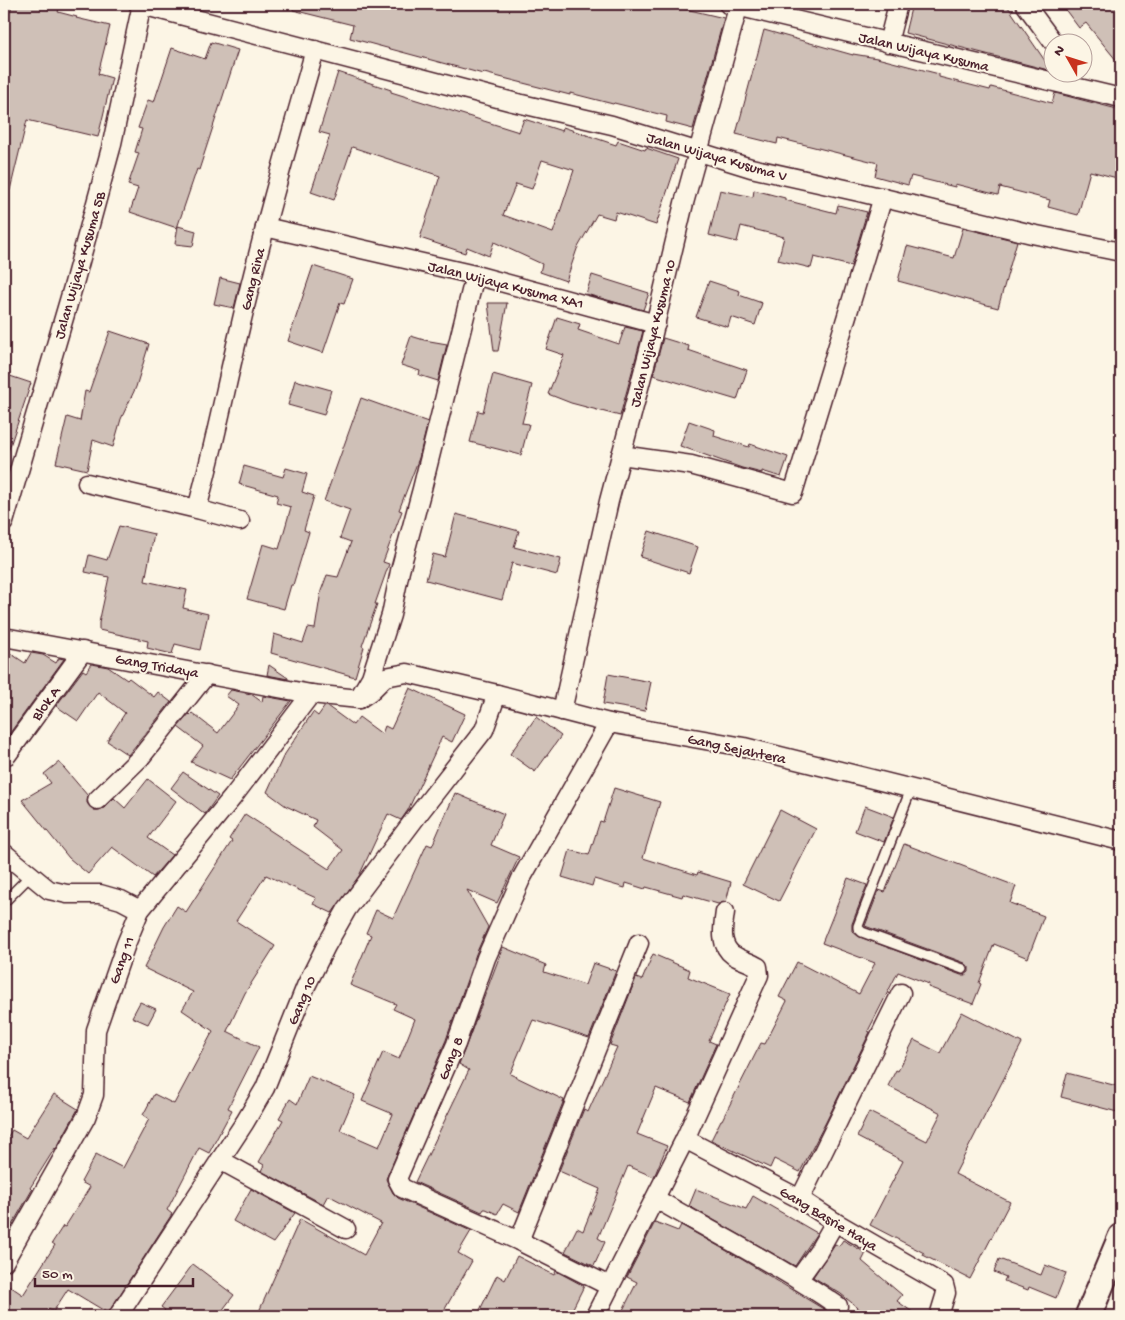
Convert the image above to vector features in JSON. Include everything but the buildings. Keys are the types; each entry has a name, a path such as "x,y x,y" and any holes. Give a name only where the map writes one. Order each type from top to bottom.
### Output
{"street":[{"name":"Jalan Wijaya Kusuma V","path":"141,4 513,102 612,125 751,168 1032,234 1121,252"},
{"name":"Jalan Wijaya Kusuma 5B","path":"4,522 73,287 111,148 141,4"},
{"path":"888,43 898,4"},
{"path":"1026,4 1046,32"},
{"name":"Jalan Wijaya Kusuma","path":"735,5 1121,98"},
{"name":"Jalan Wijaya Kusuma 10","path":"562,711 572,660 621,455 656,324 684,203 735,5"},
{"name":"Gang Rina","path":"197,509 212,456 238,333 265,227 315,50"},
{"path":"1081,82 1086,89"},
{"path":"621,455 692,465 793,494 883,198"},
{"name":"Jalan Wijaya Kusuma XA1","path":"265,227 475,275 656,324"},
{"path":"359,699 370,677 389,622 400,571 475,275"},
{"path":"87,483 240,521"},
{"name":"Gang Tridaya","path":"4,637 311,694 359,699"},
{"name":"Blok A","path":"5,754 82,651"},
{"name":"Gang Sejahtera","path":"359,699 385,678 407,673 609,723 744,747 1121,841"},
{"path":"97,800 141,757 207,674"},
{"name":"Gang 11","path":"4,1262 86,1117 94,1095 96,1030 140,910 232,798 311,694"},
{"name":"Gang 10","path":"118,1316 220,1160 264,1088 306,986 347,909 484,730 497,694"},
{"name":"Gang 8","path":"609,723 521,879 486,958 456,1044 397,1179 402,1188 610,1286"},
{"path":"4,853 49,890 67,894 100,894 121,900 140,910"},
{"path":"595,1316 656,1199 759,975 758,967 734,956 725,947 722,934 725,912"},
{"path":"518,1241 639,943"},
{"path":"800,1199 901,993"},
{"name":"Gang Basrie Haya","path":"685,1138 800,1199 835,1222 944,1286 946,1293 939,1316"},
{"path":"220,1160 346,1229"},
{"path":"656,1199 798,1280 838,1306 834,1316"},
{"path":"798,1280 818,1252 835,1222"},
{"path":"1088,1316 1121,1237"}],"lane":[{"path":"910,789 858,928 862,932 963,969"},
{"path":"4,902 30,876"}]}
